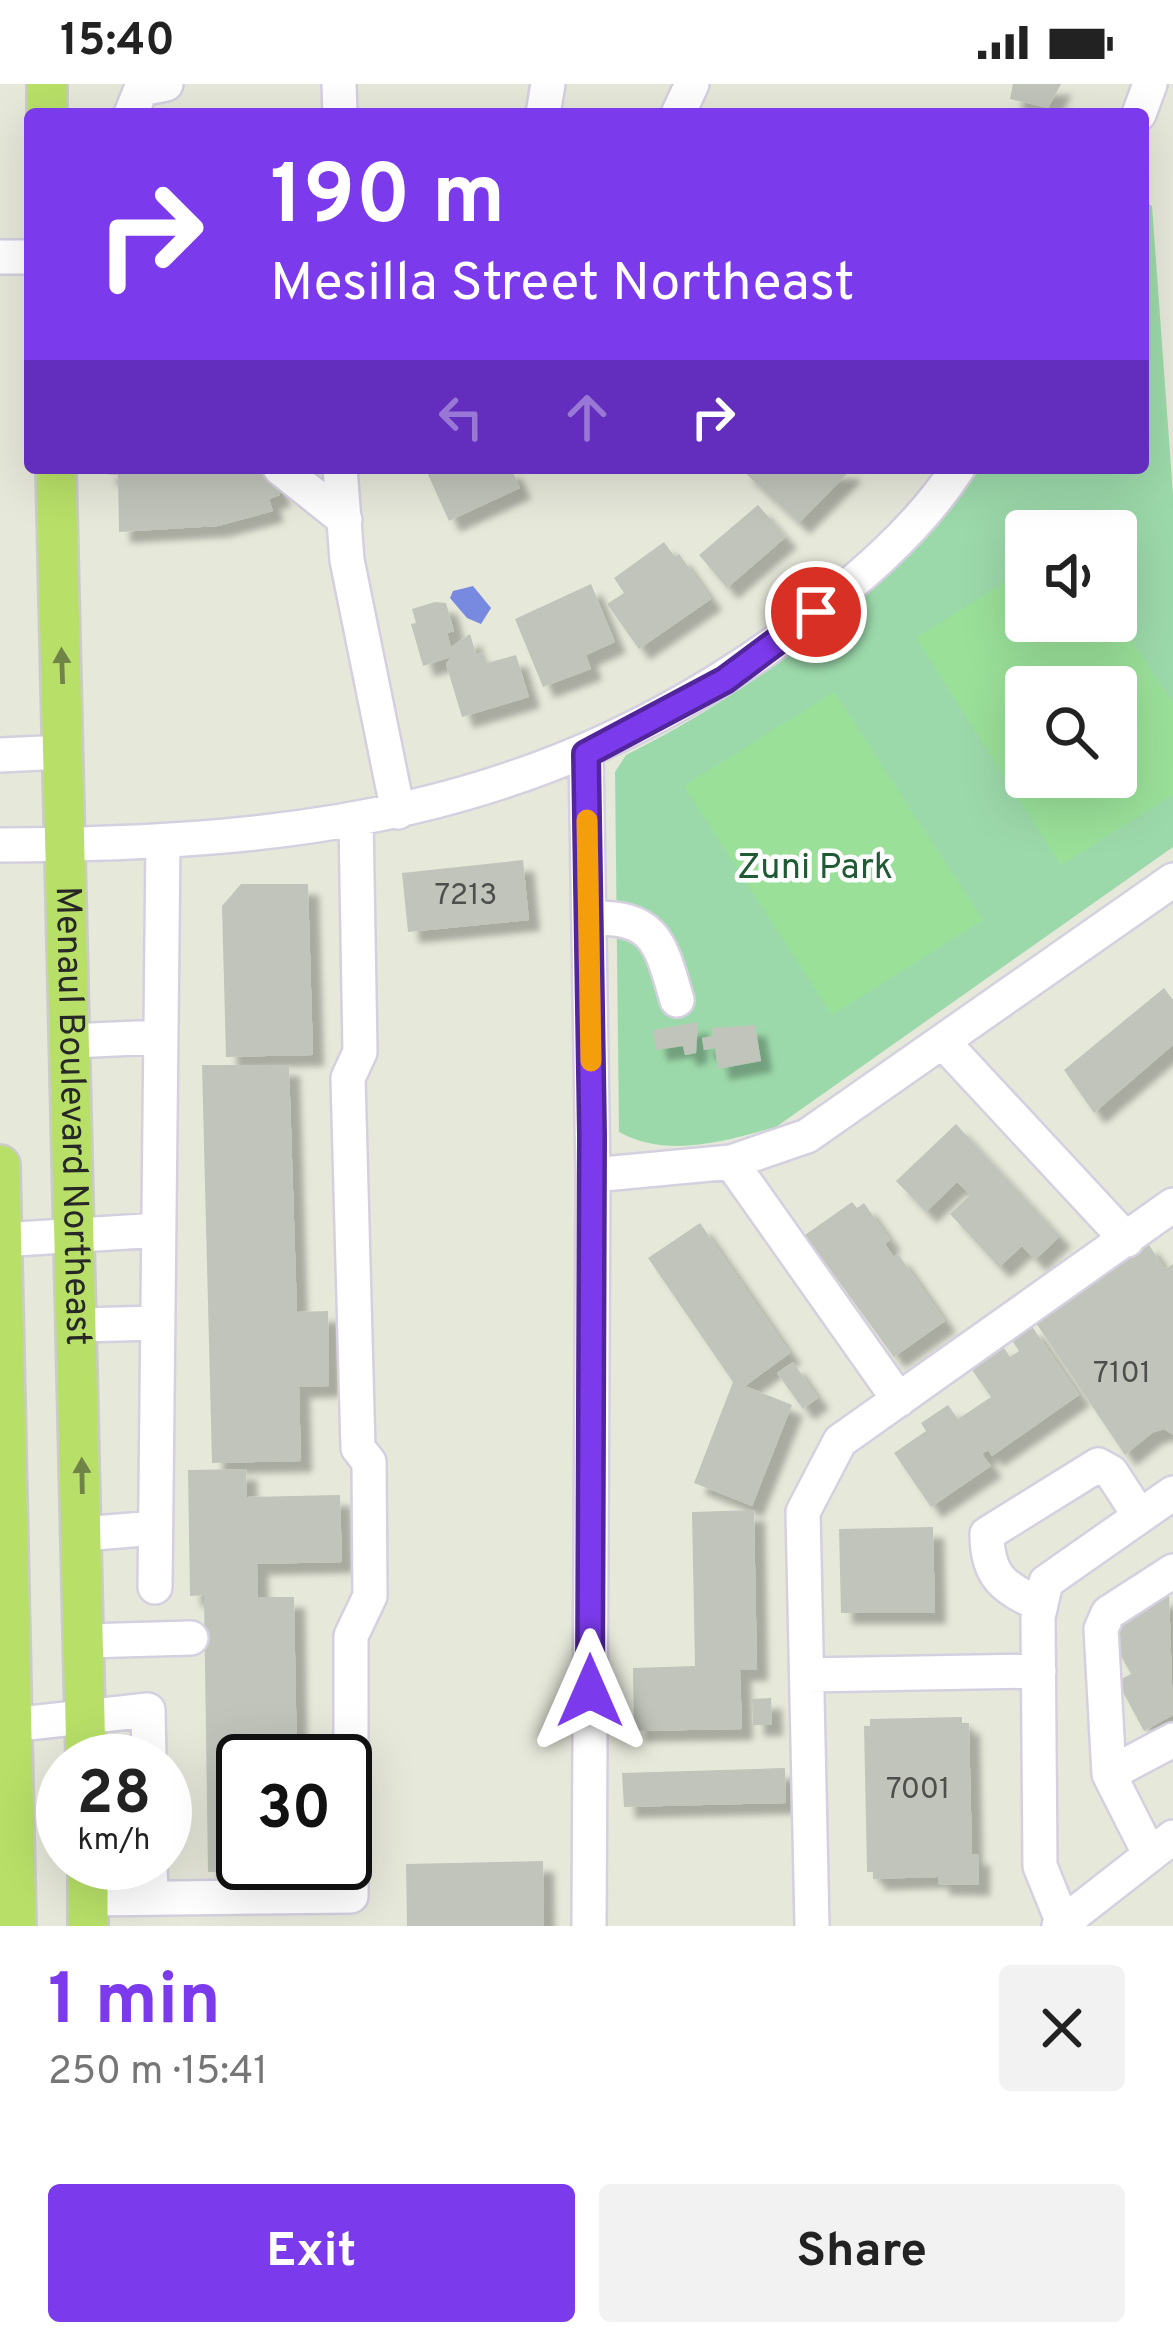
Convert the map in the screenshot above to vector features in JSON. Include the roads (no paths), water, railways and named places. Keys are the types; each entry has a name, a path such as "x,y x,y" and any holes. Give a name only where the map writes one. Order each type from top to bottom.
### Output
{"main road":[{"name":"Menaul Boulevard Northeast","path":"56,474 86,1734"},
{"name":"Menaul Boulevard Northeast","path":"0,1165 6,1726 16,1926"}],"street":[{"path":"134,108 142,89 166,84"},
{"path":"282,474 340,487"},
{"path":"311,474 340,487"},
{"path":"0,845 232,839 398,812 586,754 725,680 847,590 941,494 954,474"},
{"path":"340,487 347,560 398,812"},
{"path":"0,755 64,752"},
{"path":"586,754 592,1175 589,1926"},
{"path":"88,1896 351,1896 351,1636 370,1596 369,1462 358,1448 348,1078 360,1052 356,819"},
{"path":"155,1587 163,841"},
{"path":"592,1175 731,1162 807,1136 1173,880"},
{"path":"589,918 620,917 644,926 663,953 677,1000"},
{"path":"71,1041 159,1037"},
{"path":"944,1042 1127,1240"},
{"path":"731,1162 899,1400"},
{"path":"812,1926 803,1512 830,1451 1173,1205"},
{"path":"1,1240 159,1230"},
{"path":"79,1325 158,1323"},
{"path":"1041,1605 1002,1587 987,1553 987,1534 1098,1465 1111,1472 1139,1515"},
{"path":"1173,1492 1046,1582 1039,1671 1040,1866 1061,1924 1161,1845 1109,1774 1101,1630 1108,1613 1173,1570"},
{"path":"83,1534 155,1528"},
{"path":"85,1641 191,1638"},
{"path":"807,1675 1039,1671"},
{"path":"6,1726 148,1710 148,1734"},
{"path":"1109,1774 1173,1740"},
{"path":"151,1890 151,1898"}],"water":[{"path":"473,586 491,608 481,624 467,618 450,598 453,591"}],"park label":[{"name":"Zuni Park","path":"815,869"}]}
